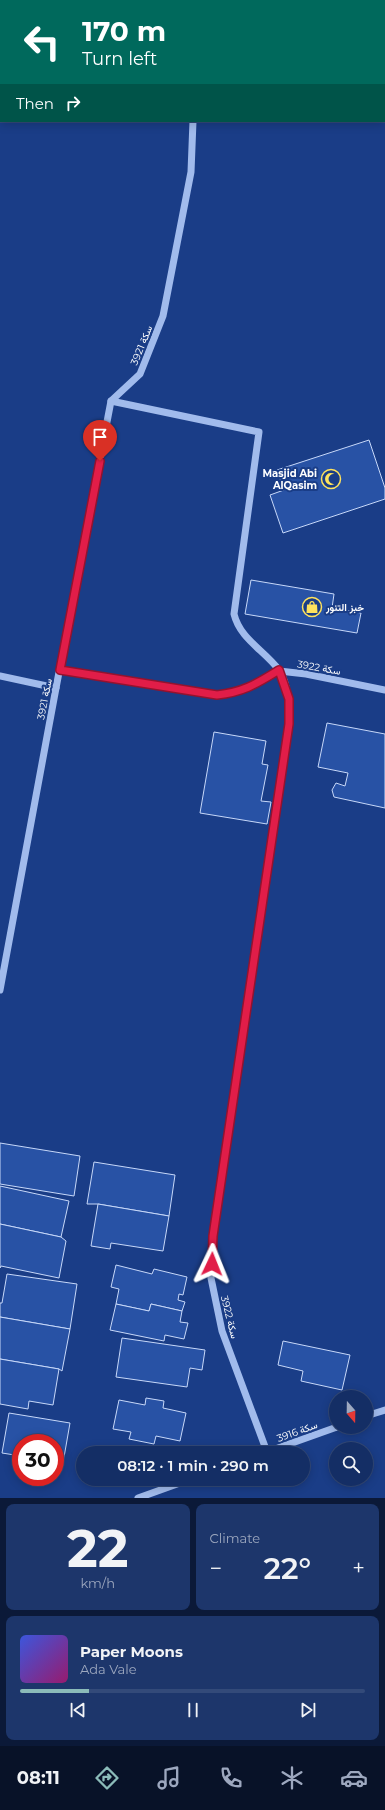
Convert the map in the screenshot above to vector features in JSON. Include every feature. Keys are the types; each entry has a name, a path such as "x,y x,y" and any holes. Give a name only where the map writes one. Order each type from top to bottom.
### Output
{"street":[{"name":"سكة 3921","path":"0,990 111,401 140,374 163,316 191,172 194,122"},
{"path":"60,670 217,695 236,693 252,687 279,670 240,629 234,614 259,432 111,401"},
{"name":"سكة 3922","path":"263,1446 222,1331 211,1278 213,1236 289,724 289,699 279,670 385,690"},
{"path":"0,676 56,688"},
{"path":"373,1414 385,1410"},
{"name":"سكة 3916","path":"285,1446 329,1430"},
{"path":"138,1498 171,1486"}],"building":[{"name":"Masjid Abi AlQasim","path":"369,440 385,488 385,499 283,533 270,495 284,490 277,470"},
{"path":"251,580 334,594 332,608 361,613 357,633 245,614"},
{"path":"327,723 385,734 385,808 334,797 332,790 336,783 345,786 348,773 318,767"},
{"path":"214,732 266,741 262,764 268,765 261,801 271,802 267,824 200,813"},
{"path":"0,1143 80,1156 74,1196 0,1184"},
{"path":"94,1162 175,1175 169,1216 98,1204 87,1204"},
{"path":"0,1186 69,1201 61,1237 0,1224"},
{"path":"98,1204 169,1216 163,1251 111,1243 110,1249 91,1246"},
{"path":"0,1224 61,1237 66,1241 59,1278 1,1266 0,1268"},
{"path":"116,1265 152,1274 154,1269 187,1277 183,1295 179,1294 178,1300 185,1302 182,1311 151,1304 149,1311 116,1304 119,1289 111,1287"},
{"path":"7,1274 77,1284 70,1329 0,1317 0,1303 2,1303"},
{"path":"116,1304 149,1311 151,1304 182,1311 180,1322 188,1323 184,1339 165,1335 164,1341 110,1330"},
{"path":"0,1317 70,1329 62,1371 59,1369 0,1359"},
{"path":"122,1338 205,1350 202,1370 190,1368 187,1387 116,1377"},
{"path":"283,1341 350,1355 342,1390 301,1381 303,1371 278,1365"},
{"path":"0,1359 59,1369 53,1405 29,1401 28,1409 0,1404"},
{"path":"146,1398 164,1401 163,1408 186,1413 180,1441 156,1436 154,1444 129,1439 131,1432 113,1429 119,1400 145,1405"},
{"path":"9,1413 70,1423 64,1457 64,1434 12,1434 12,1455 2,1453"}],"place":[{"name":"Masjid Abi AlQasim","path":"331,479"},
{"name":"خبز التنور","path":"312,607"}],"route":[{"path":"100,461 60,670 217,695 236,693 252,687 279,670 289,699 289,724 213,1236 212,1264"}]}
